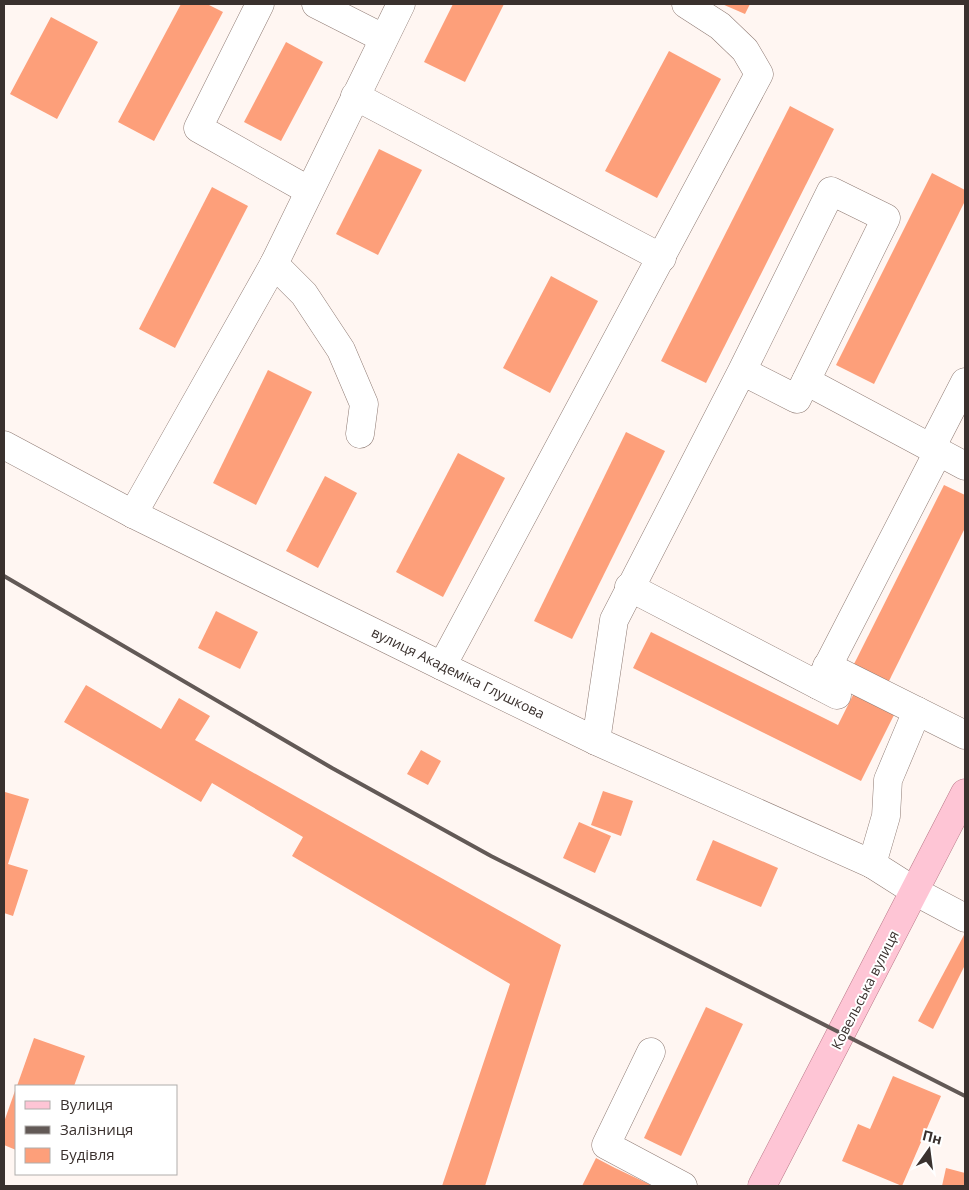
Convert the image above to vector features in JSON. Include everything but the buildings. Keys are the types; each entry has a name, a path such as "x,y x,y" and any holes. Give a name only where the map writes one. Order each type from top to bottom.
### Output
{"main road":[{"name":"Ковельська вулиця","path":"762,1186 916,892 965,793"}],"street":[{"path":"260,4 198,128 308,190"},
{"path":"316,4 383,38"},
{"path":"133,514 274,264 308,190 401,4"},
{"path":"442,666 759,74 745,50 720,26 686,4"},
{"path":"355,96 662,258"},
{"path":"596,740 614,620 629,587 742,371 831,191 886,218 797,399 742,371"},
{"path":"274,264 304,294 341,350 364,404 360,434"},
{"path":"806,381 965,466"},
{"path":"827,682 965,382"},
{"name":"вулиця Академіка Глушкова","path":"4,446 133,514 442,666 596,740 872,864 916,892 965,918"},
{"path":"629,587 827,682 917,711 965,735"},
{"path":"872,864 886,816 888,780 917,711"},
{"path":"651,1052 606,1145 683,1186"}],"railway":[{"path":"4,576 332,768 491,856 965,1096"}]}
